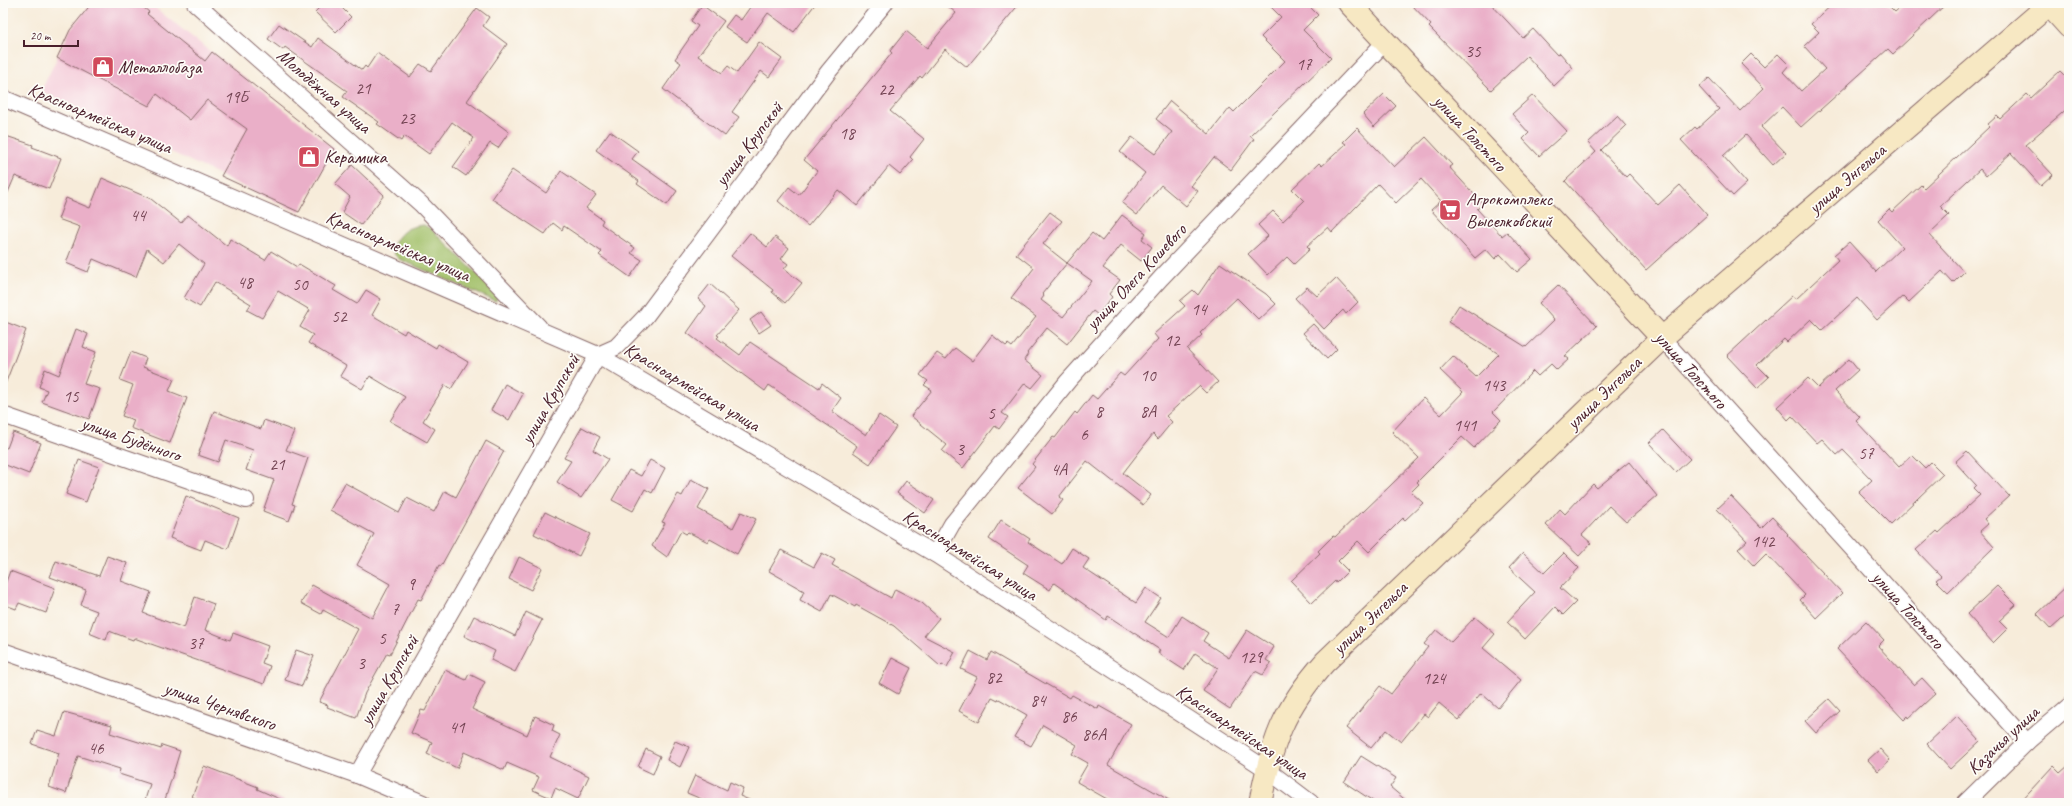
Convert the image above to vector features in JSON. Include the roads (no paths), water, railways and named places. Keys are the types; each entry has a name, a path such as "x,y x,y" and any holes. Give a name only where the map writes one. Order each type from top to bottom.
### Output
{"main road":[{"name":"улица Толстого","path":"1349,3 1662,338"},
{"path":"2049,4 2069,28"},
{"name":"улица Энгельса","path":"1260,803 1266,769 1274,740 1290,709 1325,662 1662,338 2049,4"}],"street":[{"name":"Молодёжная улица","path":"194,3 421,204 543,331"},
{"name":"улица Крупской","path":"357,775 598,355 616,347 645,317 829,70 885,3"},
{"name":"улица Олега Кошевого","path":"935,554 952,524 1068,380 1161,278 1385,42"},
{"name":"Красноармейская улица","path":"3,98 598,355 935,554 1266,769 1311,803"},
{"name":"улица Толстого","path":"1662,338 2027,742"},
{"name":"улица Будённого","path":"3,415 246,500"},
{"name":"улица Чернявского","path":"3,651 357,775 422,803"},
{"name":"Казачья улица","path":"1965,803 2027,742 2069,706"}],"place":[{"name":"Металлобаза","path":"103,67"},
{"name":"Керамика","path":"309,157"},
{"name":"Агрокомплекс Выселковский","path":"1450,210"}]}
